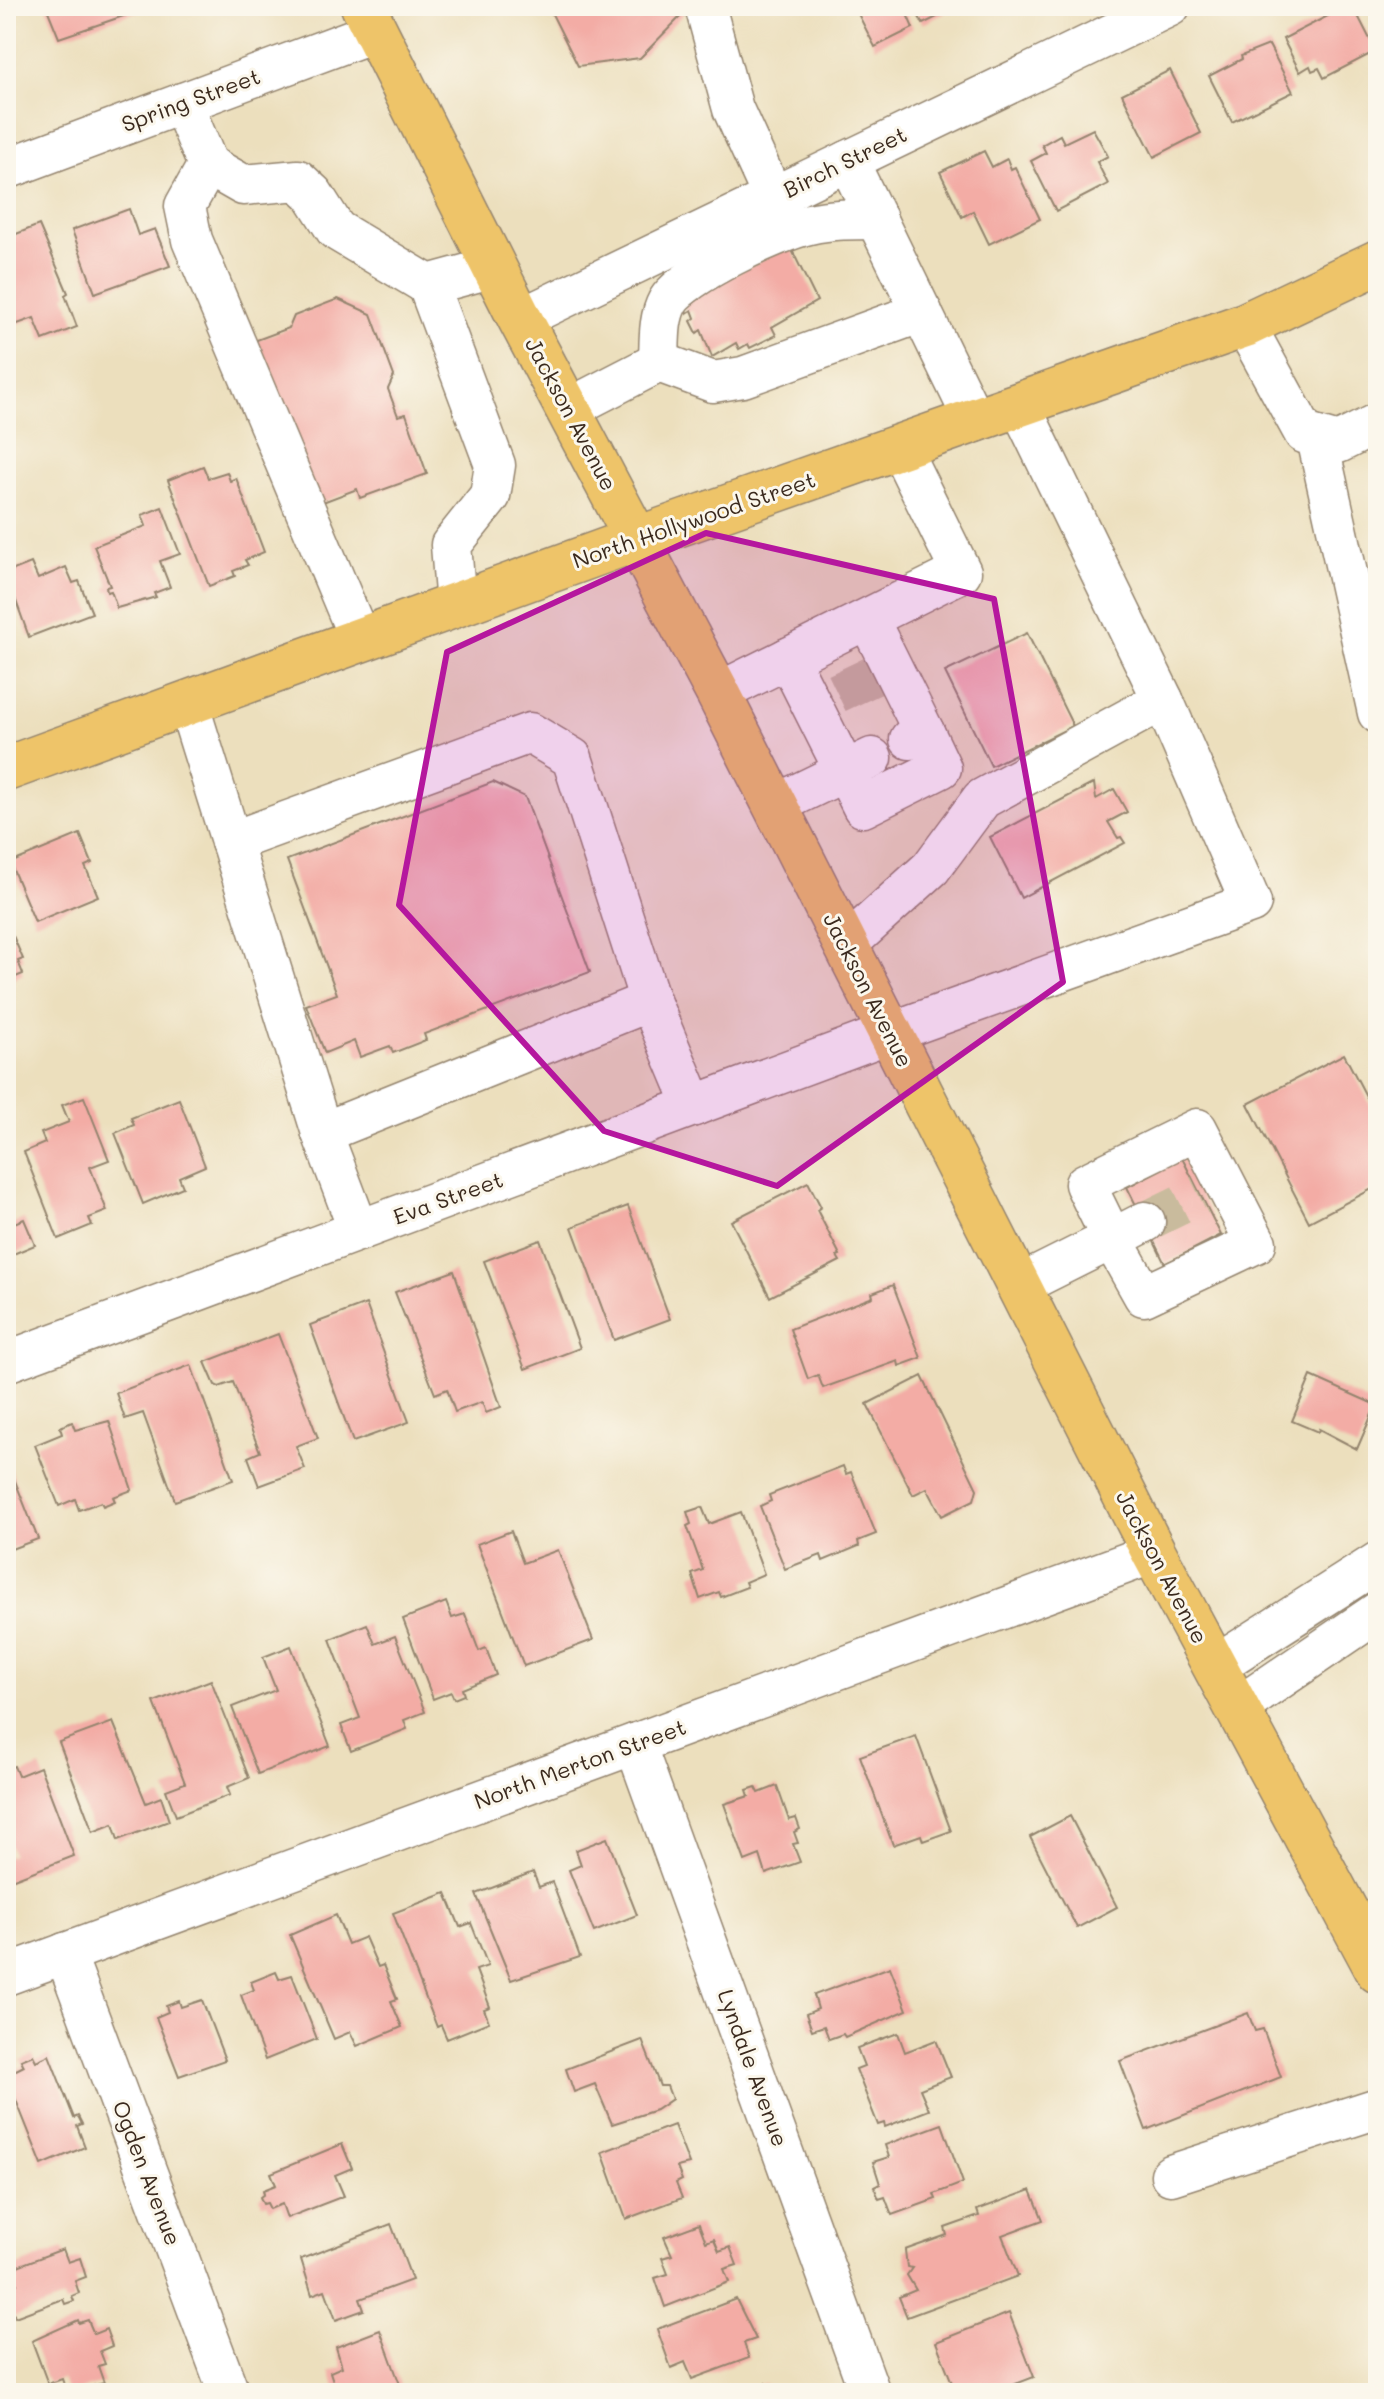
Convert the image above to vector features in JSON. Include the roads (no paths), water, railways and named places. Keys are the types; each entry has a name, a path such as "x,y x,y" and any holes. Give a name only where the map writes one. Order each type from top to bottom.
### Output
{"main road":[{"name":"Jackson Avenue","path":"369,19 520,319 718,693 1154,1553 1378,1971"},
{"name":"North Hollywood Street","path":"6,769 637,539 1245,325 1378,262"}],"street":[{"path":"705,6 733,109 773,197"},
{"name":"Birch Street","path":"520,319 1170,6"},
{"name":"Spring Street","path":"6,169 182,103 369,19"},
{"path":"182,103 208,165 243,185 298,180 313,194 336,230 428,285 495,465 490,496 451,545 456,605"},
{"path":"848,161 975,422"},
{"path":"208,165 185,206 192,240 360,640"},
{"path":"659,362 660,329 668,302 679,288 703,270 804,225 832,219 877,219"},
{"path":"428,285 494,267"},
{"path":"568,409 659,362 713,382 743,377 922,312"},
{"path":"1245,325 1304,433 1338,443 1378,423"},
{"path":"845,946 931,868 982,799 1163,700 1020,406"},
{"path":"1317,438 1378,713"},
{"path":"718,693 961,572 900,448"},
{"path":"788,658 825,700 859,765 863,807 941,768 917,736 885,670 868,619"},
{"name":"Eva Street","path":"6,1362 889,1033 1251,903 1163,700"},
{"path":"188,703 322,1133 359,1231"},
{"path":"231,842 530,733 572,758 650,1001 694,1106"},
{"path":"775,805 859,765"},
{"path":"322,1133 650,1001"},
{"path":"1197,1129 1212,1189 1256,1243 1144,1296 1128,1230 1085,1184 1197,1129"},
{"path":"1018,1286 1128,1230"},
{"name":"North Merton Street","path":"6,1975 1154,1553"},
{"path":"1215,1666 1378,1562"},
{"path":"1237,1708 1378,1612"},
{"name":"Lyndale Avenue","path":"635,1744 870,2393"},
{"name":"Ogden Avenue","path":"65,1953 229,2393"},
{"path":"1171,2175 1378,2108"}],"tunnel":[{"path":"837,693 877,674"},
{"path":"1145,1222 1200,1195"}]}
